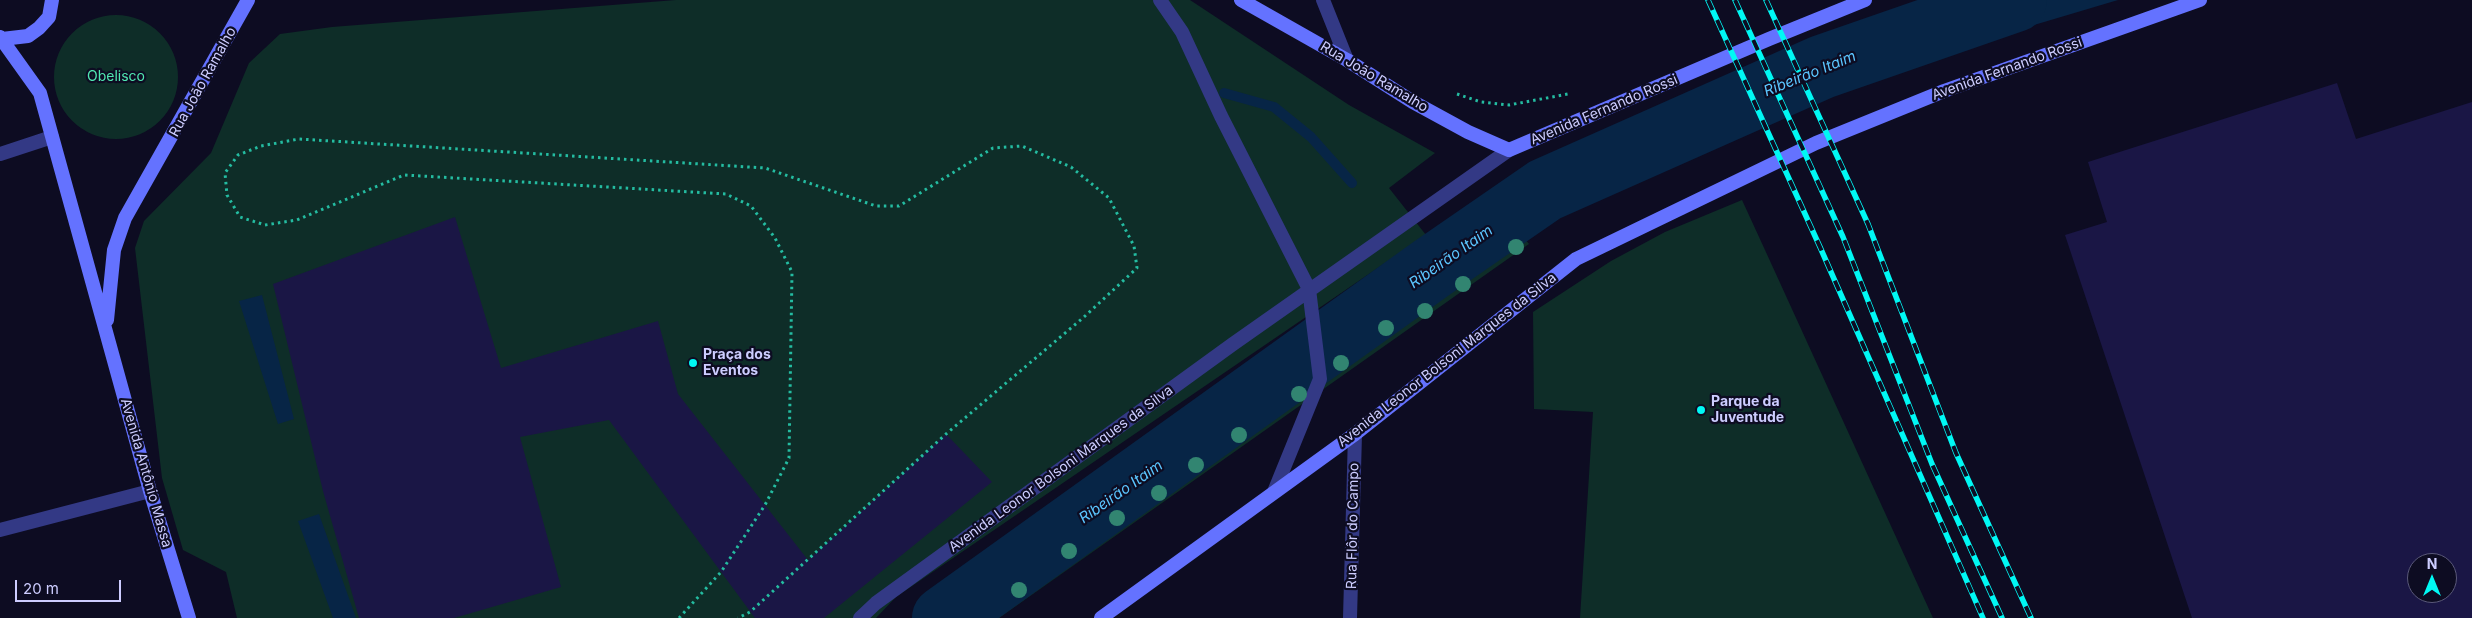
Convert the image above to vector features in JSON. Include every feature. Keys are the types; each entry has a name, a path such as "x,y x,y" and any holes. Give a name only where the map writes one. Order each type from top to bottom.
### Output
{"main road":[{"path":"1,39 28,36 39,28 49,16 52,0"},
{"name":"Rua João Ramalho","path":"158,163 248,0"},
{"name":"Rua João Ramalho","path":"1241,0 1347,60 1413,102 1468,132 1509,150"},
{"name":"Avenida Fernando Rossi","path":"1509,150 1769,39 1866,0"},
{"name":"Avenida Fernando Rossi","path":"1816,143 1944,91 2200,0"},
{"name":"Avenida Antônio Massa","path":"1,39 40,93 150,491 189,618"},
{"name":"Avenida Leonor Bolsoni Marques da Silva","path":"1101,618 1355,434 1576,259 1816,143"},
{"name":"Avenida Antônio Massa","path":"106,328 114,250 125,218 158,163"}],"street":[{"path":"1160,0 1182,32 1221,116 1309,289 1320,379 1274,492"},
{"path":"1323,0 1347,60"},
{"path":"0,154 52,137"},
{"name":"Avenida Leonor Bolsoni Marques da Silva","path":"860,618 876,603 1309,289 1509,150"},
{"name":"Rua Flôr do Campo","path":"1350,618 1355,434"},
{"path":"0,530 150,491"}],"path":[{"path":"1450,92 1481,102 1508,105 1570,94"},
{"path":"679,618 721,572 765,505 789,458 792,272 775,238 751,206 726,194 404,175 297,220 266,226 240,217 227,195 225,173 238,155 261,146 299,139 765,168 876,206 899,206 993,148 1022,146 1071,167 1109,198 1134,246 1137,268 1084,317 946,434 750,612 738,618"}],"green space":[{"name":"Praça dos Eventos","path":"676,0 1190,0 1349,105 1435,153 1389,188 1426,235 896,597 876,618 237,618 226,572 183,550 162,478 135,248 144,221 211,153 249,63 280,34 332,27"},
{"name":"Obelisco","path":"116,15 140,20 160,33 173,53 178,77 173,101 160,121 140,134 116,139 92,134 72,121 59,101 54,77 59,53 72,33 92,20"},
{"name":"Parque da Juventude","path":"1742,200 1933,618 1580,618 1593,412 1534,409 1533,312 1611,261 1665,232"},
{"path":"1521,234 1529,244 999,618 969,618"}],"water":[{"path":"1941,0 2118,0 1987,39 1831,93 1813,48"},
{"path":"262,295 294,419 278,424 239,301"},
{"path":"319,514 356,618 333,618 298,521"}],"building":[{"path":"2337,83 2356,139 2472,102 2472,618 2192,618 2065,235 2107,222 2088,162"},
{"path":"455,217 501,368 658,321 678,394 808,560 946,434 992,482 824,618 755,618 609,420 520,437 561,587 454,618 359,618 323,491 273,284"}],"waterway":[{"name":"Ribeirão Itaim","path":"944,618 1432,268 1545,190 1822,67 2015,0"},
{"path":"1224,93 1274,107 1311,137 1352,183"}],"railway":[{"path":"1708,0 1820,247 1983,618"},
{"path":"1735,0 1843,237 1932,464 2002,618"},
{"path":"1766,0 1868,224 1956,453 2031,618"}],"place":[{"name":"Praça dos Eventos","path":"693,363"},
{"name":"Parque da Juventude","path":"1701,410"}]}
